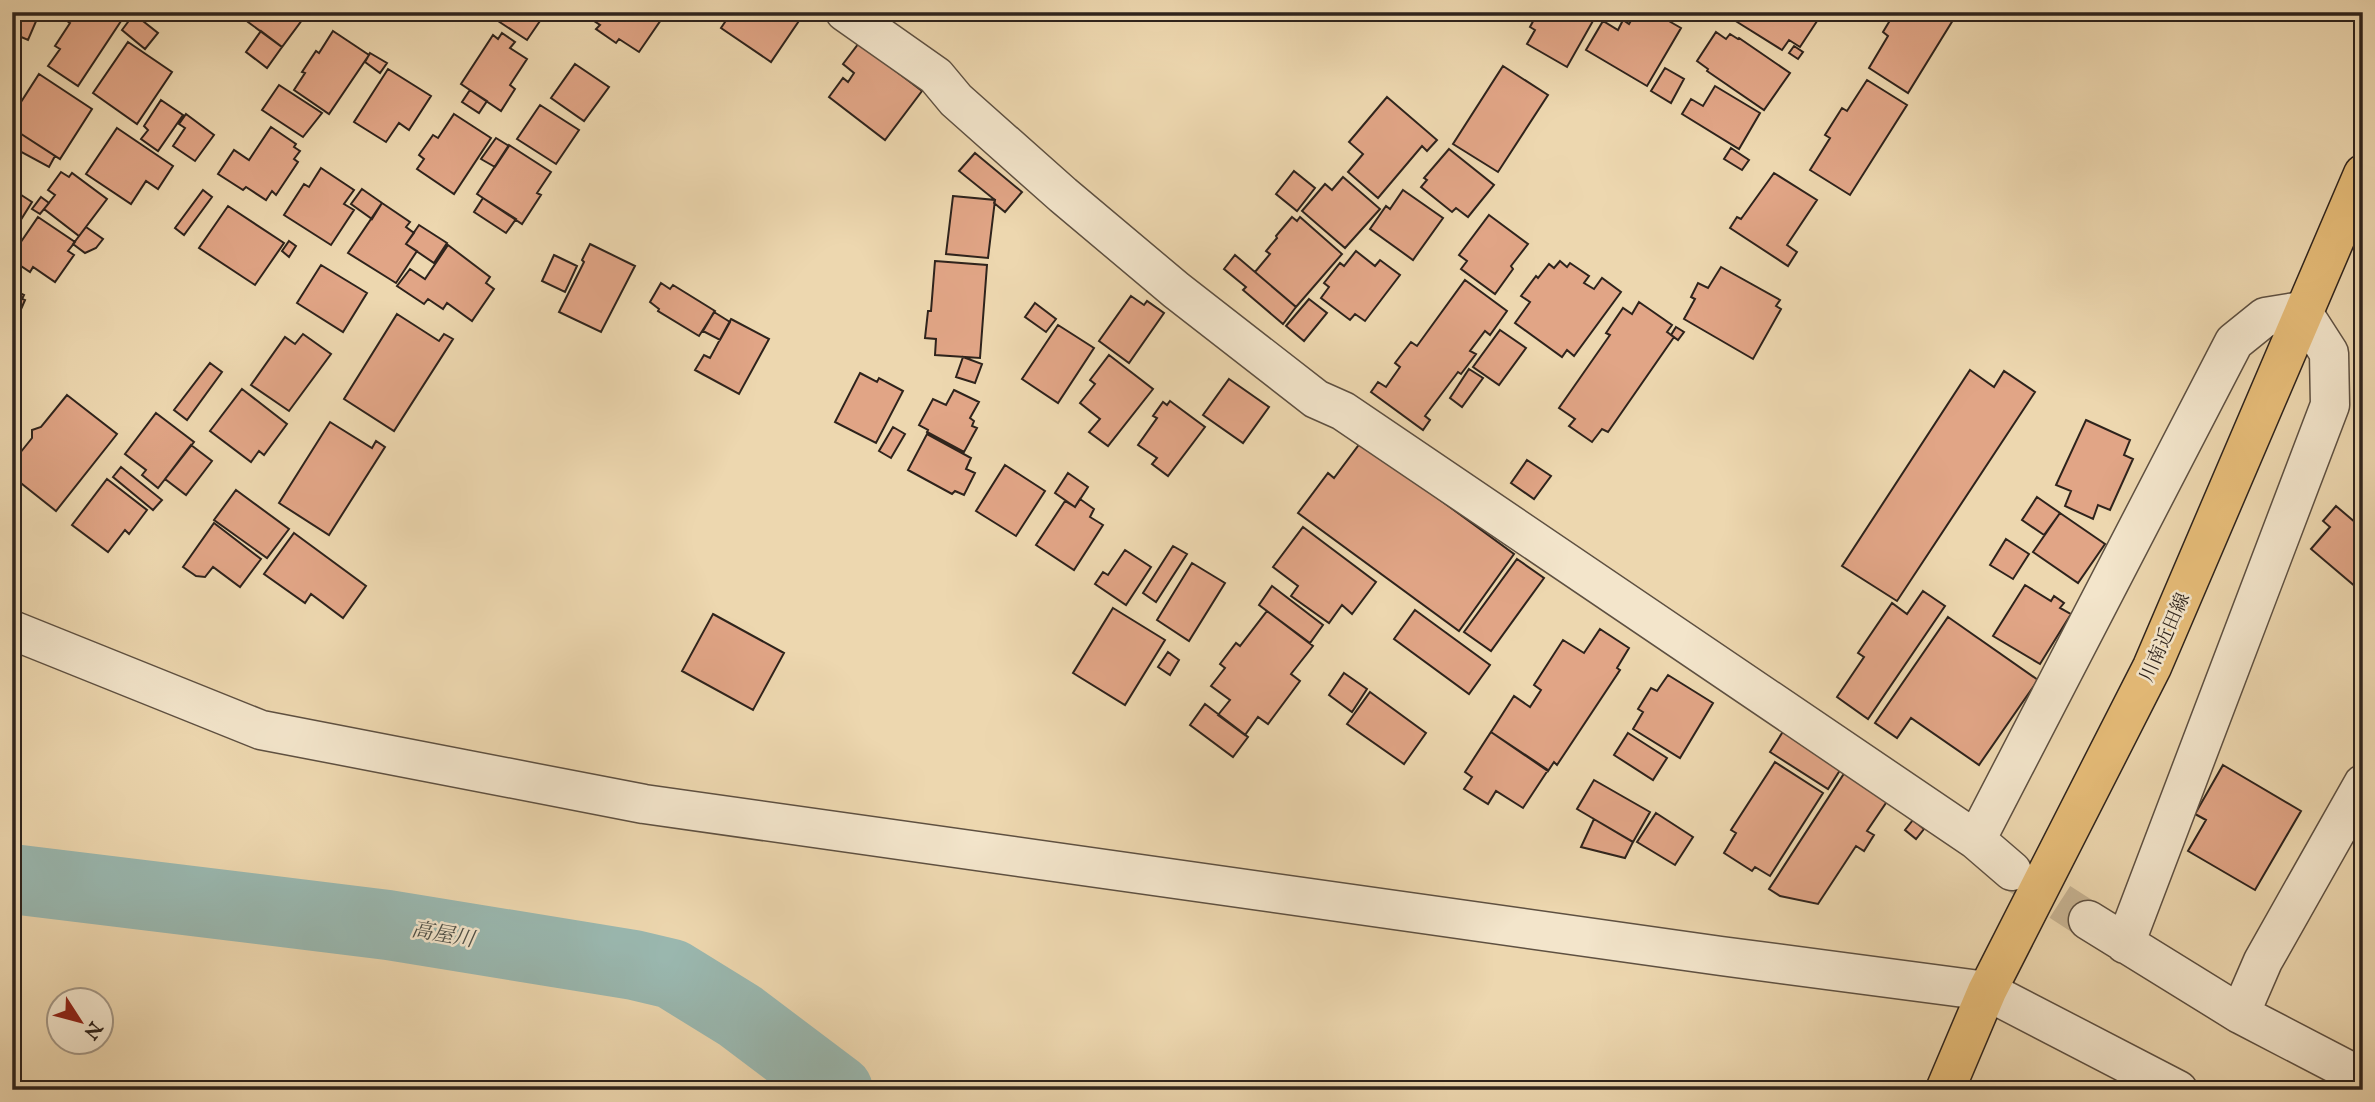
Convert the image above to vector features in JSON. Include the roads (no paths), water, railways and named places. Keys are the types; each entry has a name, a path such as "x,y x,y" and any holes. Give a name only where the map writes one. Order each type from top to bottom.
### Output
{"main road":[{"name":"川南近田線","path":"1945,1090 1987,991 2152,667 2363,174"}],"street":[{"path":"845,12 936,76 956,100 1063,195 1316,400 1343,411 1976,840 2012,871"},
{"path":"1976,840 2234,342 2265,317 2302,312 2329,353 2330,405 2125,944"},
{"path":"12,630 261,730 644,804 1987,991 2178,1090"},
{"path":"2240,1014 2263,961 2363,784"},
{"path":"2088,920 2240,1014 2363,1078"}],"waterway":[{"name":"高屋川","path":"12,879 388,925 634,965 672,974 740,1016 838,1090"}],"tunnel":[{"path":"2012,871 2088,920"}]}
